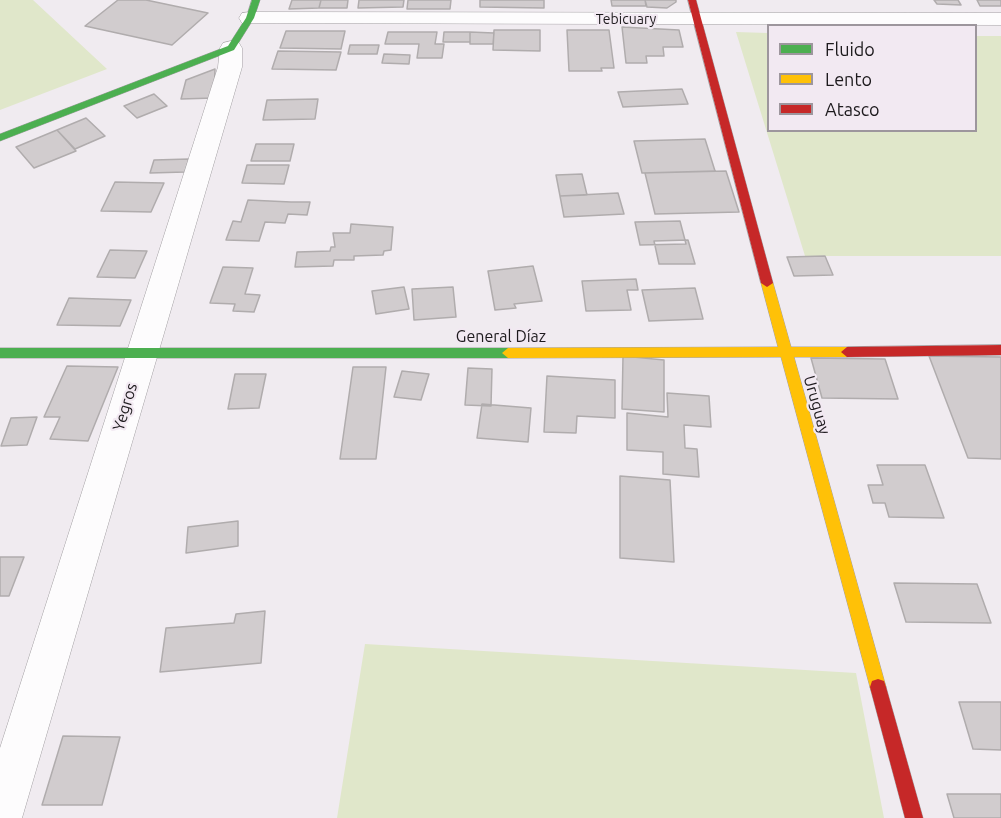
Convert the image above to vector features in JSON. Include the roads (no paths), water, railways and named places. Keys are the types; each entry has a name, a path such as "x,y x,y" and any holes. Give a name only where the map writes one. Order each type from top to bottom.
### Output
{"street":[{"name":"Tebicuary","path":"253,9 694,10 1001,19"},
{"name":"Yegros","path":"0,818 230,67 231,48 253,9"},
{"name":"Uruguay","path":"694,10 785,353 914,818"},
{"path":"0,138 231,48"},
{"name":"General Díaz","path":"0,353 785,353 1001,350"}]}
